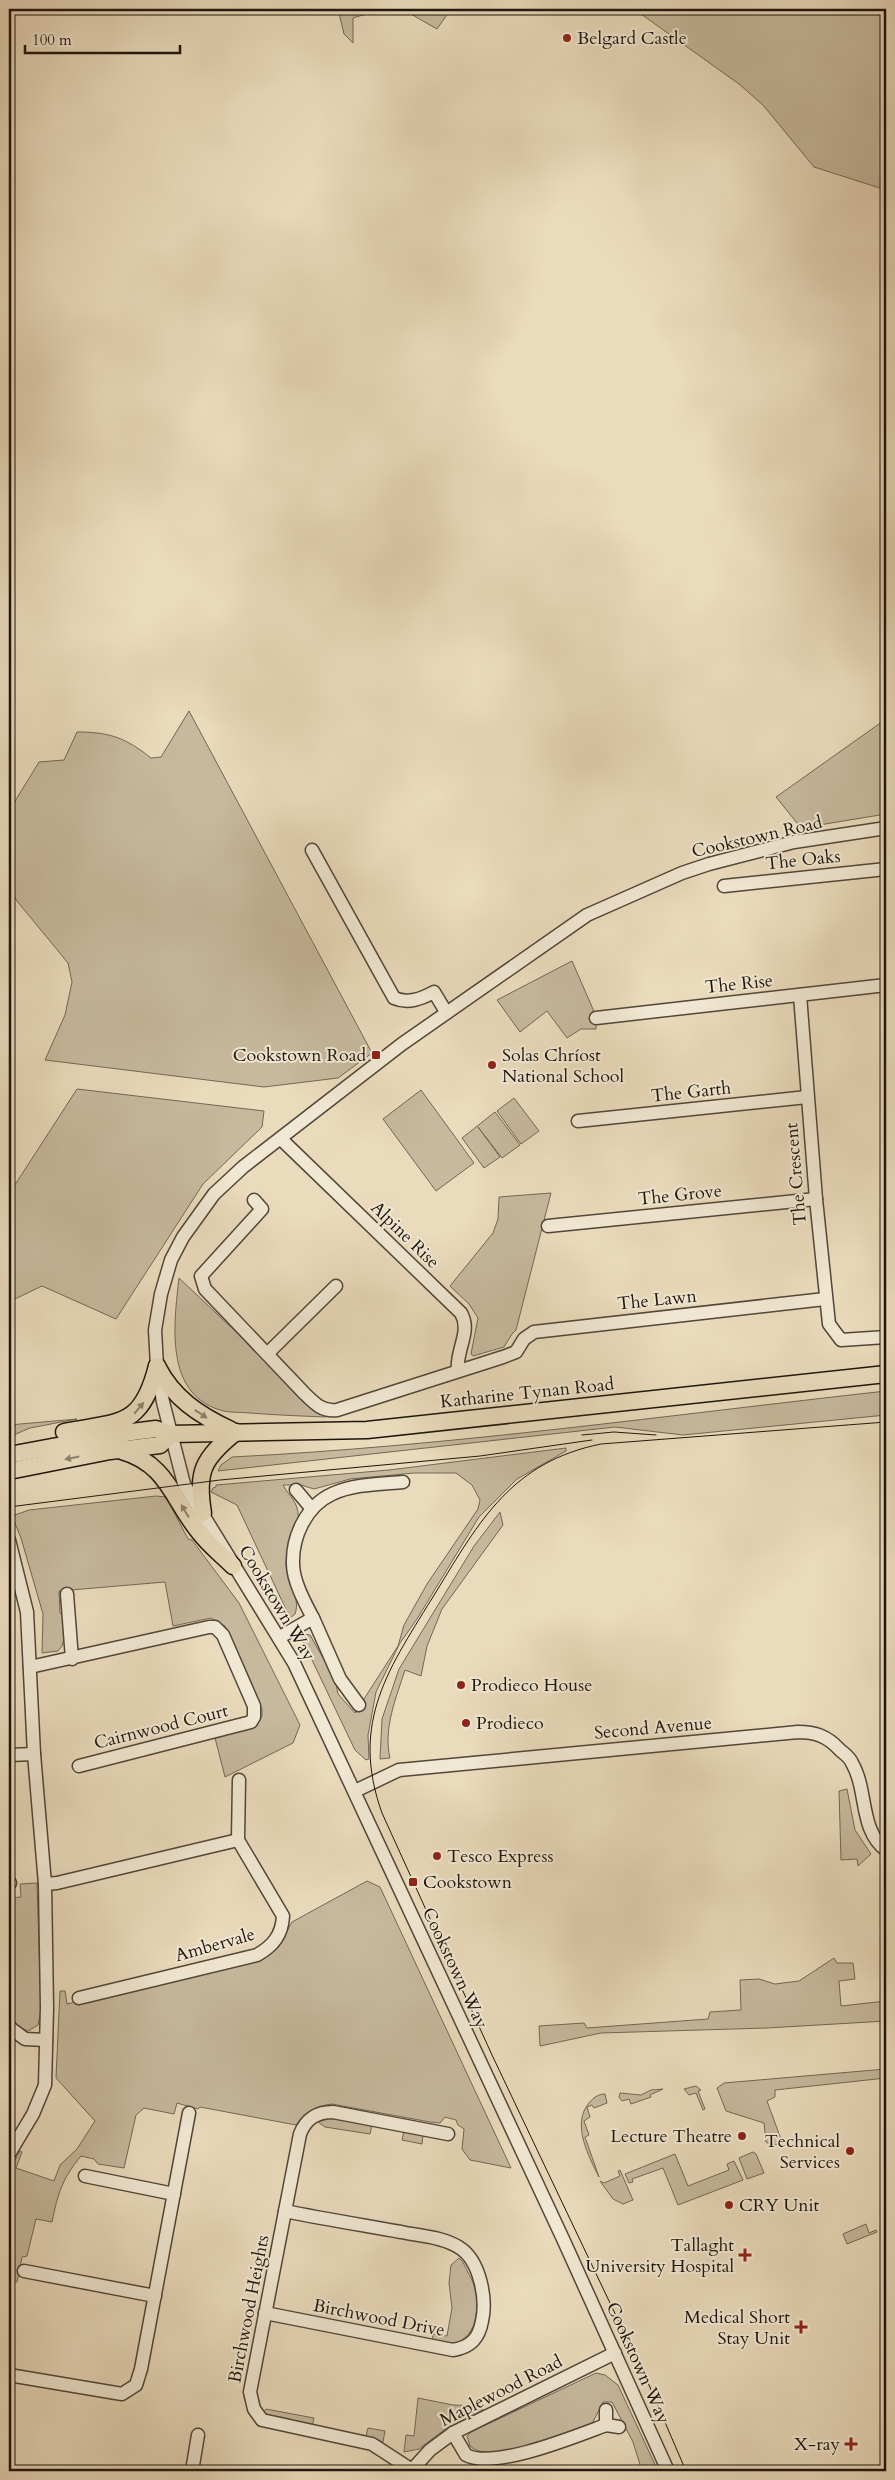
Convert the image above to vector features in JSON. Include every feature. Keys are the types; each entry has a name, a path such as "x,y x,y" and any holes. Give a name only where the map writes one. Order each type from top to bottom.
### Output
{"main road":[{"path":"157,1366 165,1382 189,1406 205,1418 236,1432 214,1451 204,1465 200,1482 203,1513"},
{"path":"12,1465 43,1437 128,1419 142,1407 149,1393 157,1366"},
{"name":"Katharine Tynan Road","path":"12,1465 132,1432 156,1429 171,1434 368,1430 886,1374"},
{"name":"Katharine Tynan Road","path":"12,1465 160,1445 171,1434"},
{"path":"120,1450 138,1456 162,1475 200,1534 233,1566"}],"street":[{"name":"Cookstown Road","path":"171,1434 157,1366 155,1330 161,1294 171,1260 183,1237 214,1194 243,1167 281,1139 325,1102 446,1012 587,915 682,873 743,854 794,842 886,828"},
{"path":"312,850 394,998 403,1002 417,1000 434,992 446,1012"},
{"name":"The Oaks","path":"724,886 886,869"},
{"name":"The Rise","path":"596,1018 886,985"},
{"name":"The Crescent","path":"800,995 807,1097 825,1300 829,1324 841,1340 886,1337"},
{"name":"The Garth","path":"578,1121 807,1097"},
{"name":"Alpine Rise","path":"281,1139 461,1313 466,1326 458,1356 458,1371"},
{"name":"The Grove","path":"548,1226 816,1199"},
{"path":"254,1200 262,1209 201,1276 205,1289 318,1406 327,1411 337,1410 458,1371"},
{"path":"267,1354 336,1286"},
{"name":"The Lawn","path":"458,1371 516,1352 524,1339 534,1332 825,1300"},
{"name":"Cookstown Way","path":"171,1434 184,1484 233,1566 280,1638 355,1791 668,2471"},
{"path":"359,1705 340,1679 304,1600 292,1566 295,1545 303,1522 312,1508 330,1495 344,1490 403,1482"},
{"path":"296,1490 312,1508"},
{"path":"9,1540 27,1612 34,1754 45,1884 46,2040 45,2085 33,2114 9,2154"},
{"path":"30,1667 72,1659 67,1594"},
{"path":"280,1638 313,1618"},
{"name":"Cairnwood Court","path":"72,1659 209,1626 215,1628 223,1635 254,1706 254,1717 251,1722 79,1766"},
{"name":"Second Avenue","path":"355,1791 399,1770 798,1732 816,1732 834,1743 852,1762 860,1783 872,1835 886,1850"},
{"path":"9,1755 34,1754"},
{"path":"45,1884 57,1883 238,1840 240,1780"},
{"name":"Ambervale","path":"79,1998 256,1955 274,1942 282,1930 283,1916 238,1840"},
{"path":"9,2027 25,2039 46,2040"},
{"name":"Birchwood Heights","path":"412,2471 372,2444 262,2420 254,2409 250,2392 300,2134 304,2124 322,2112 333,2112 448,2134"},
{"path":"9,2375 122,2394 131,2390 138,2382 189,2113"},
{"path":"85,2176 174,2194"},
{"name":"Birchwood Drive","path":"265,2313 453,2350 465,2348 473,2342 480,2333 484,2313 484,2294 481,2284 475,2270 461,2248 448,2242 430,2238 285,2211"},
{"path":"24,2271 155,2296"},
{"name":"Maplewood Road","path":"412,2471 430,2450 453,2433 615,2353"},
{"path":"606,2410 606,2424"},
{"path":"453,2433 466,2454 480,2459 532,2451 606,2424 619,2427"},
{"path":"192,2471 198,2435"}],"shaded area":[{"path":"338,9 383,9 353,18 353,43 344,34"},
{"path":"402,9 451,9 437,29"},
{"path":"634,9 886,9 886,190 814,167 763,105 739,84"},
{"path":"189,711 372,1053 338,1078 264,1087 45,1060 65,1015 72,982 68,963 17,901 9,887 9,811 39,762 64,760 77,732 108,735 125,741 151,758 161,757"},
{"path":"886,719 886,814 801,828 776,797"},
{"path":"572,961 596,1016 596,1029 581,1029 567,1038 547,1011 520,1032 497,1000"},
{"path":"77,1089 264,1111 262,1127 203,1184 116,1319 42,1286 15,1299 9,1308 9,1194"},
{"path":"421,1090 474,1163 436,1191 383,1119"},
{"path":"514,1098 539,1131 521,1144 497,1111"},
{"path":"495,1112 520,1145 502,1158 478,1127 500,1157 484,1168 462,1138"},
{"path":"551,1193 516,1330 504,1347 473,1356 471,1354 478,1318 469,1304 450,1286 493,1233 498,1219 499,1197"},
{"path":"179,1278 326,1417 227,1412 202,1401 189,1389 181,1373 175,1335"},
{"path":"886,1391 886,1415 683,1435 615,1427 218,1471 221,1465 232,1457 478,1438"},
{"path":"77,1419 30,1428 9,1437 9,1425"},
{"path":"566,1448 566,1451 517,1479 479,1517 417,1619 400,1643 376,1692 368,1735 369,1759 366,1760 355,1750 301,1637 304,1634 310,1635 335,1679 338,1694 355,1713 398,1646 404,1625 427,1584 478,1509 480,1500 472,1485 456,1473 414,1473 350,1479 314,1489 301,1485 283,1485 295,1502 298,1515 298,1522 286,1558 287,1571 296,1602 295,1614 290,1618 237,1505 211,1492 213,1488 216,1485 389,1470"},
{"path":"156,1496 166,1497 188,1539 192,1540 239,1603 300,1725 293,1743 225,1777 215,1738 255,1727 262,1716 262,1709 225,1626 211,1618 173,1626 165,1582 59,1591 60,1613 63,1616 64,1638 62,1646 58,1651 42,1653 43,1614 21,1538 12,1516 29,1510"},
{"path":"500,1512 503,1525 442,1609 427,1646 421,1676 405,1670 389,1725 388,1747 390,1758 380,1759 382,1719 399,1669 474,1546"},
{"path":"847,1789 855,1830 871,1854 858,1866 857,1859 841,1860 839,1791"},
{"path":"367,1881 380,1887 511,2168 470,2160 462,2149 464,2129 458,2125 456,2120 445,2117 440,2123 430,2122 332,2104 312,2110 296,2125 200,2107 198,2109 177,2103 174,2114 144,2108 136,2115 124,2168 98,2164 94,2159 81,2156 69,2172 56,2203 52,2222 36,2219 27,2256 22,2257 17,2282 11,2281 9,2294 9,2171 20,2151 22,2152 16,2168 54,2181 60,2165 77,2149 95,2121 56,2078 60,1991 65,1991 67,2004 264,1958 278,1948 292,1922"},
{"path":"37,1883 41,2010 38,2025 28,2031 19,2027 9,2014 9,1898 21,1897 20,1884"},
{"path":"834,1958 837,1963 853,1963 855,1979 839,1981 841,2006 886,2001 886,2021 767,2028 601,2033 540,2046 539,2026 584,2023 587,2028 708,2019 710,2012 741,2010 740,1980 759,1979 775,1984 799,1981"},
{"path":"886,2069 886,2078 775,2090 775,2097 767,2101 782,2142 773,2146 766,2142 764,2123 726,2111 717,2088 724,2083"},
{"path":"696,2086 701,2090 698,2091 705,2109 703,2110 696,2093 689,2095 684,2089"},
{"path":"663,2089 650,2095 651,2097 631,2104 629,2099 622,2101 619,2097 620,2093 641,2095 651,2090"},
{"path":"605,2094 607,2103 594,2108 592,2105 587,2107 590,2117 584,2121 589,2135 585,2137 599,2177 587,2150 582,2130 582,2121 584,2111 591,2101"},
{"path":"331,2118 372,2125 370,2134 325,2127 318,2122"},
{"path":"404,2131 423,2135 422,2144 402,2140"},
{"path":"753,2152 756,2154 764,2173 747,2179 739,2158"},
{"path":"675,2154 688,2186 729,2170 727,2164 734,2161 743,2180 678,2205 663,2168 632,2179 633,2182 629,2183 625,2174"},
{"path":"620,2170 633,2200 623,2204 613,2199 600,2181 604,2183 620,2176 618,2171"},
{"path":"866,2224 869,2233 876,2230 877,2232 847,2244 843,2234"},
{"path":"459,2258 474,2286 477,2306 476,2317 468,2334 461,2341 451,2344 432,2342 433,2334 447,2336 452,2308 449,2283 451,2265"},
{"path":"596,2373 605,2375 618,2385 658,2471 642,2471 633,2442 612,2402 603,2402 592,2424 548,2440 511,2450 494,2452 480,2451 470,2446 467,2436 471,2432"},
{"path":"418,2398 453,2405 480,2406 483,2410 444,2430 419,2449 404,2452 406,2435 414,2436"},
{"path":"266,2409 314,2418 312,2427 268,2417 263,2412"},
{"path":"368,2428 385,2431 383,2442 366,2436"}],"tram line":[{"path":"686,2471 649,2385 492,2055 382,1813 373,1780 370,1750 372,1722 379,1696 390,1671 468,1541 484,1518 502,1498 521,1480 544,1465 570,1453 601,1444 886,1422"},
{"path":"582,1435 614,1432 656,1435"},
{"path":"9,1507 220,1480 480,1456 592,1440"}],"place":[{"name":"Belgard Castle","path":"567,38"},
{"name":"Cookstown Road","path":"376,1055"},
{"name":"Solas Chríost National School","path":"492,1065"},
{"name":"Prodieco House","path":"461,1685"},
{"name":"Prodieco","path":"466,1723"},
{"name":"Tesco Express","path":"437,1856"},
{"name":"Cookstown","path":"413,1882"},
{"name":"Lecture Theatre","path":"742,2136"},
{"name":"Technical Services","path":"850,2151"},
{"name":"CRY Unit","path":"729,2205"},
{"name":"Tallaght University Hospital","path":"745,2255"},
{"name":"Medical Short Stay Unit","path":"801,2327"},
{"name":"X-ray","path":"851,2444"}]}
